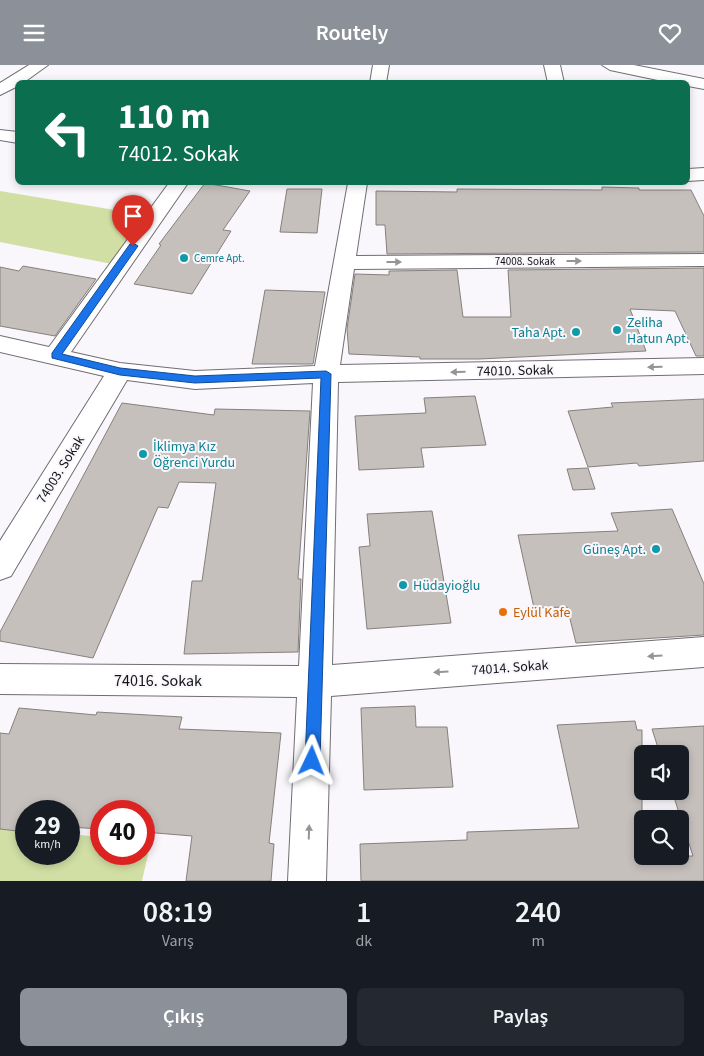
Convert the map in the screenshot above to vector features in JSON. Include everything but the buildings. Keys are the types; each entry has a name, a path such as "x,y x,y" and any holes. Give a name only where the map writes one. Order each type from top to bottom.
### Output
{"street":[{"path":"16,80 40,65"},
{"path":"378,80 381,65"},
{"path":"552,65 555,80"},
{"path":"610,65 684,80"},
{"path":"0,90 15,81"},
{"path":"690,81 704,84"},
{"path":"0,135 15,138"},
{"path":"690,175 704,174"},
{"path":"55,356 177,185"},
{"path":"308,881 326,374 346,263 357,185"},
{"name":"74008. Sokak","path":"346,263 704,260"},
{"name":"74010. Sokak","path":"0,344 120,371 195,380 326,374 704,366"},
{"name":"74003. Sokak","path":"0,567 120,371"},
{"name":"74014. Sokak","path":"316,681 704,653"},
{"name":"74016. Sokak","path":"0,679 316,681"}],"green space":[{"path":"0,191 151,216 117,265 0,242"},
{"path":"0,828 15,830 15,865 80,865 80,835 90,836 90,865 146,865 142,881 0,881"}],"place":[{"name":"Cemre Apt.","path":"184,258"},
{"name":"Zeliha Hatun Apt.","path":"617,330"},
{"name":"Taha Apt.","path":"576,332"},
{"name":"İklimya Kız Öğrenci Yurdu","path":"143,454"},
{"name":"Güneş Apt.","path":"656,549"},
{"name":"Hüdayioğlu","path":"403,585"},
{"name":"Eylül Kafe","path":"503,612"}],"route":[{"path":"133,246 55,356 120,371 195,380 326,374 312,761"}]}
